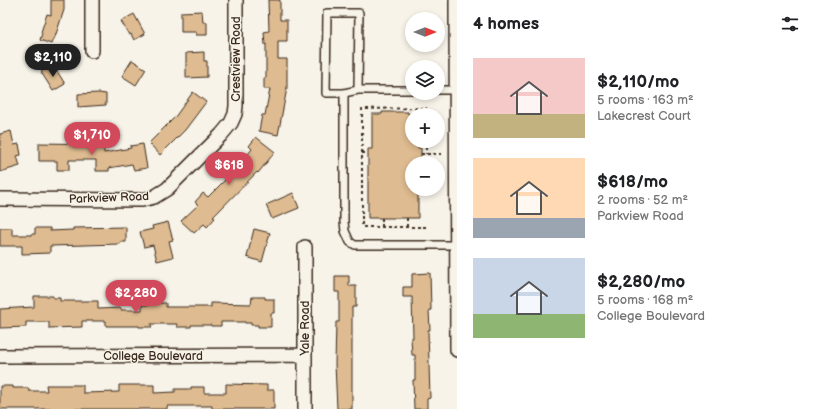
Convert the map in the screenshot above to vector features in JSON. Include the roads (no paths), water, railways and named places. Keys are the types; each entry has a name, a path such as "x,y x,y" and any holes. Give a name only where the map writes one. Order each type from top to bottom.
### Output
{"street":[{"path":"92,0 92,50"},
{"name":"Crestview Road","path":"233,118 236,106 236,0"},
{"path":"456,0 457,350"},
{"name":"Parkview Road","path":"0,199 137,200 154,197 167,189 228,128 233,118"},
{"name":"Yale Road","path":"305,247 305,409"},
{"name":"College Boulevard","path":"0,356 305,355"}],"lane":[{"path":"358,90 359,13 327,13 326,93 344,93 358,90 405,90"},
{"path":"445,90 457,90"},
{"path":"344,93 344,222 345,231 350,242 355,245 457,245"}]}
